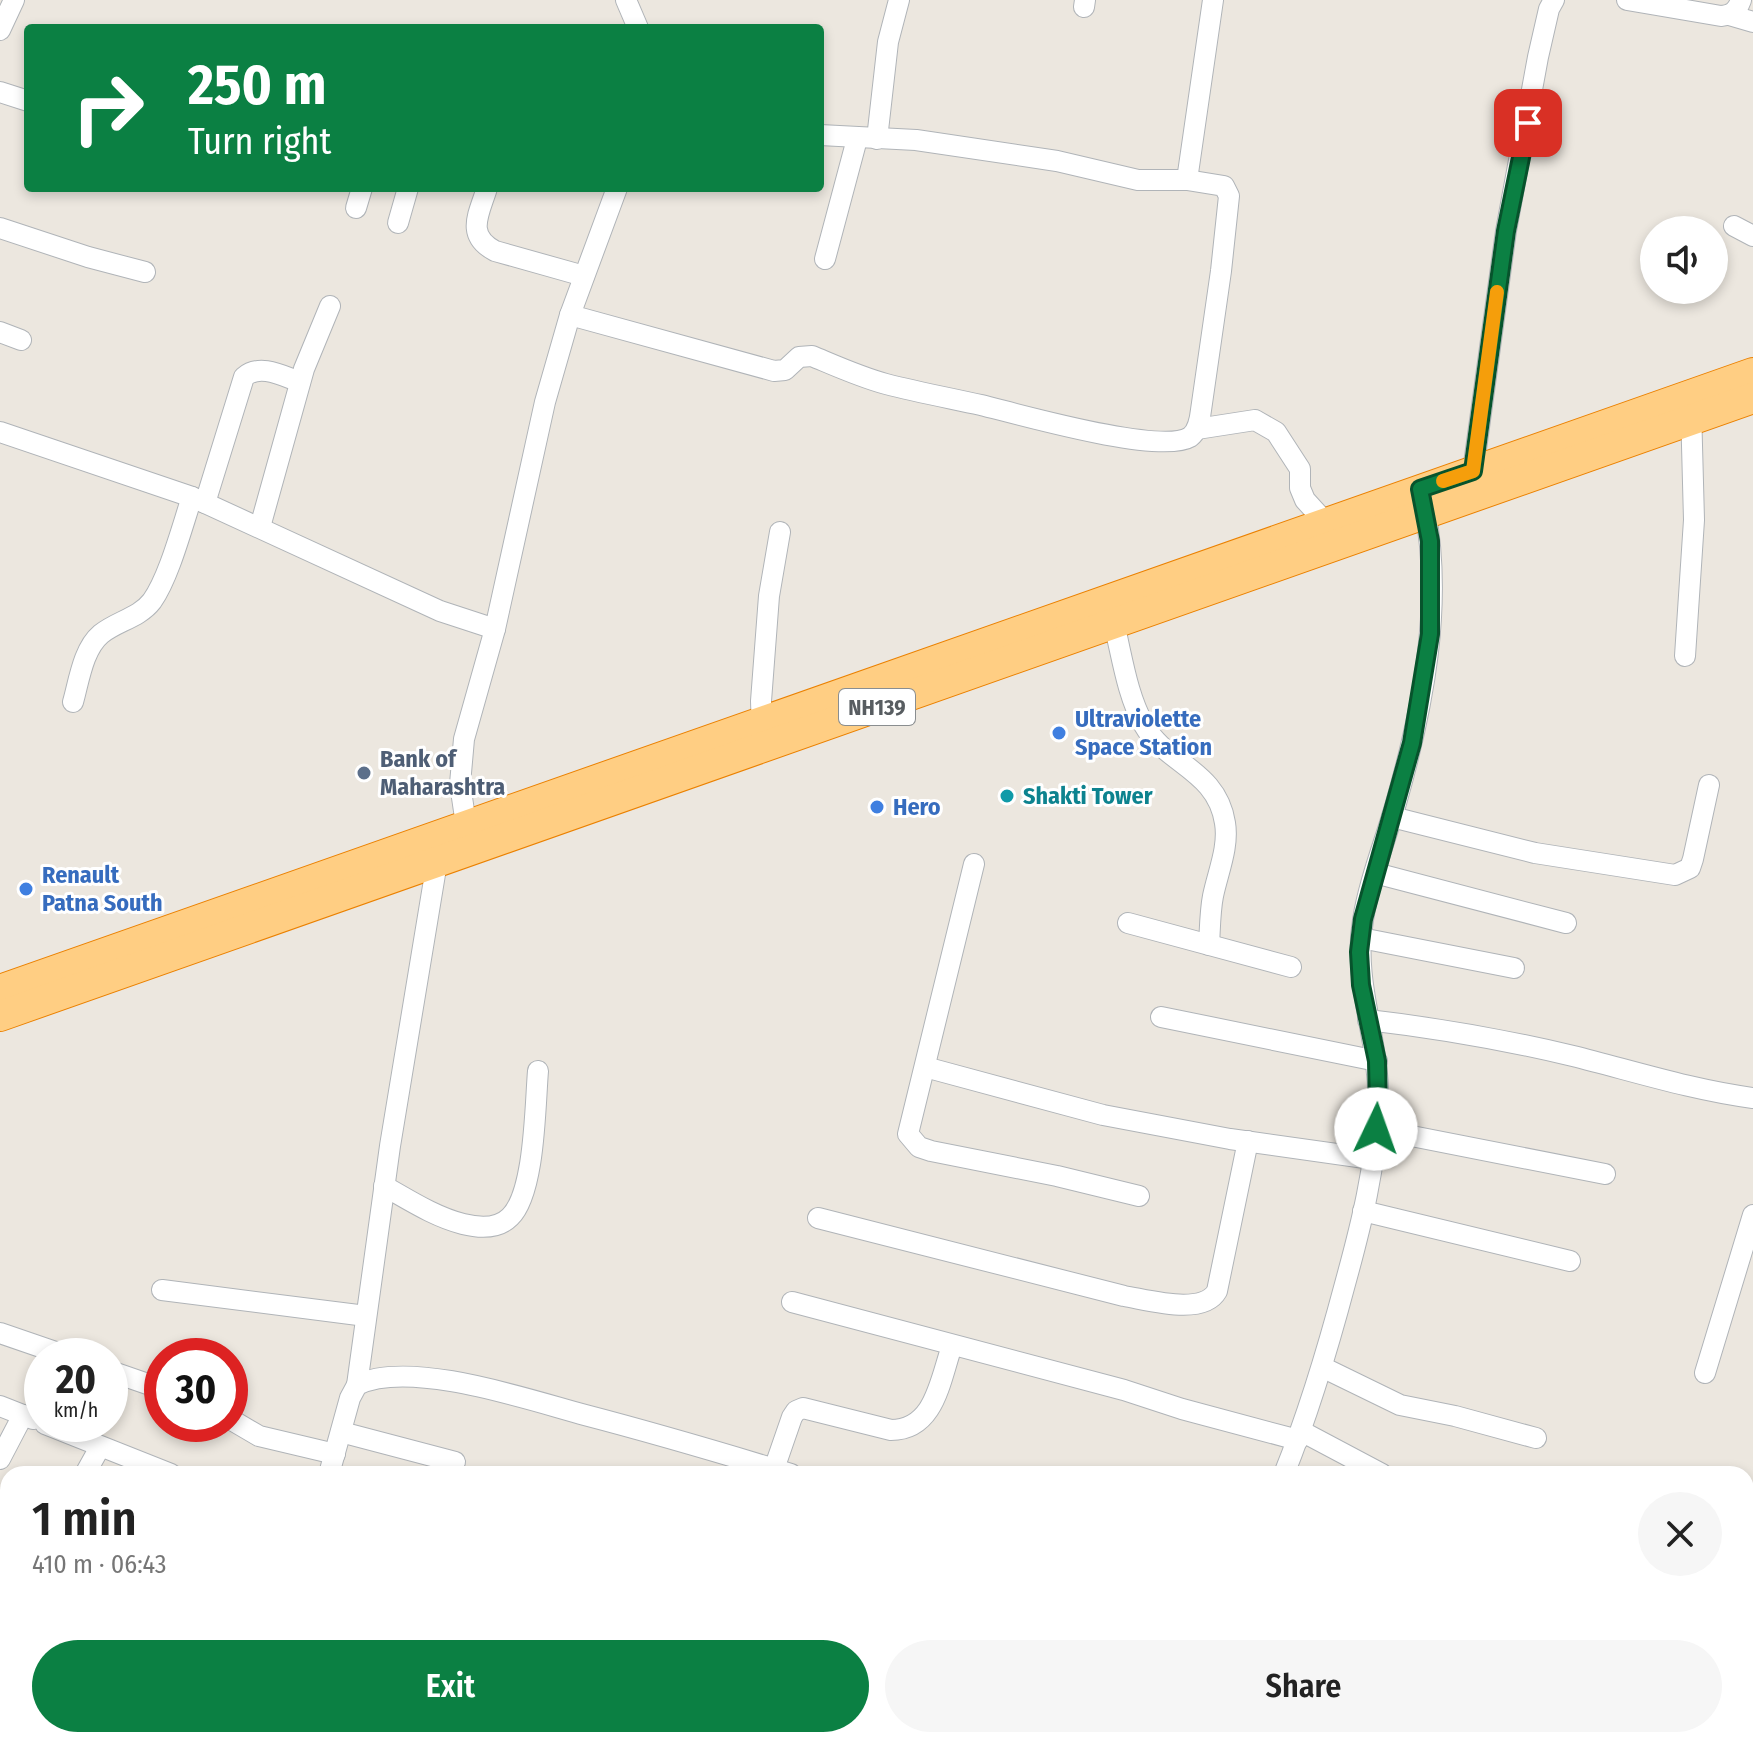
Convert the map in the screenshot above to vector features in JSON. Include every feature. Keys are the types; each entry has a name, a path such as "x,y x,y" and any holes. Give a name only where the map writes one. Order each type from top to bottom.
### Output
{"highway":[{"name":"NH139","path":"763,735 1114,624 1423,502 1691,407 1753,373"},
{"name":"NH139","path":"0,990 468,838 763,735 1326,523 1423,502 1473,471 1691,407 1753,398"},
{"name":"NH139","path":"0,1016 437,862 468,838"}],"street":[{"path":"0,30 14,0"},
{"path":"626,0 636,24"},
{"path":"825,259 867,139 899,0"},
{"path":"1187,180 1213,0"},
{"path":"1473,471 1506,231 1538,57 1554,0"},
{"path":"1627,0 1712,15 1735,8 1753,22"},
{"path":"0,92 24,100"},
{"path":"824,135 962,146 1057,161 1138,180 1187,180 1224,186 1229,196 1221,271 1197,429"},
{"path":"398,223 407,192"},
{"path":"486,192 476,227 483,244 495,251 584,276"},
{"path":"468,838 460,784 462,751 495,629 525,484 570,315 616,192"},
{"path":"1734,226 1753,236"},
{"path":"0,228 145,272"},
{"path":"260,527 300,382 330,306"},
{"path":"570,315 774,371 785,370 799,357 812,356 887,384 1109,436 1162,441 1186,439 1197,429 1255,420 1276,432 1300,469 1300,488 1305,500 1326,523"},
{"path":"0,332 21,340"},
{"path":"73,702 92,644 110,628 143,611 160,586 198,500 244,377 258,370 300,382"},
{"path":"1685,656 1694,520 1691,407"},
{"path":"0,432 198,500 440,611 495,629"},
{"path":"1287,1466 1322,1367 1363,1211 1372,1159 1378,1106 1377,1061 1361,985 1361,938 1375,873 1412,743 1430,634 1430,553 1423,502"},
{"path":"763,735 768,607 780,532"},
{"path":"1114,624 1136,707 1145,727 1209,786 1219,802 1225,821 1226,838 1212,898 1209,945"},
{"path":"1392,817 1535,853 1675,875 1690,868 1709,785"},
{"path":"248,1430 332,1464 350,1398 357,1385 384,1186 437,862"},
{"path":"974,864 908,1134 919,1147 1139,1196"},
{"path":"1375,873 1566,923"},
{"path":"1128,923 1291,967"},
{"path":"1361,938 1514,968"},
{"path":"1161,1017 1377,1061"},
{"path":"1368,1020 1533,1047 1692,1087 1753,1098"},
{"path":"925,1067 1103,1115 1372,1159"},
{"path":"384,1186 463,1224 482,1227 498,1225 511,1216 520,1203 527,1181 538,1071"},
{"path":"1376,1129 1605,1174"},
{"path":"818,1218 1124,1296 1169,1304 1206,1303 1217,1291 1248,1141"},
{"path":"1363,1211 1570,1261"},
{"path":"1705,1373 1753,1215"},
{"path":"162,1290 366,1316"},
{"path":"792,1302 1109,1386 1182,1409 1299,1435 1365,1466"},
{"path":"0,1333 24,1341"},
{"path":"784,1466 792,1417 803,1408 891,1430 902,1430 923,1419 930,1409 952,1346"},
{"path":"1322,1367 1400,1405 1536,1438"},
{"path":"357,1385 381,1377 463,1384 766,1466"},
{"path":"0,1406 24,1416"},
{"path":"341,1432 455,1462"},
{"path":"0,1459 24,1434"},
{"path":"88,1442 150,1466"},
{"path":"89,1466 100,1447"}],"slow traffic":[{"path":"1443,481 1473,471 1497,292"}],"place":[{"name":"Ultraviolette Space Station","path":"1059,733"},
{"name":"Bank of Maharashtra","path":"364,773"},
{"name":"Shakti Tower","path":"1007,796"},
{"name":"Hero","path":"877,807"},
{"name":"Renault Patna South","path":"26,889"}],"route":[{"path":"1376,1129 1377,1061 1361,985 1359,952 1363,919 1412,743 1430,634 1430,541 1420,489 1473,471 1506,231 1528,123"}]}
